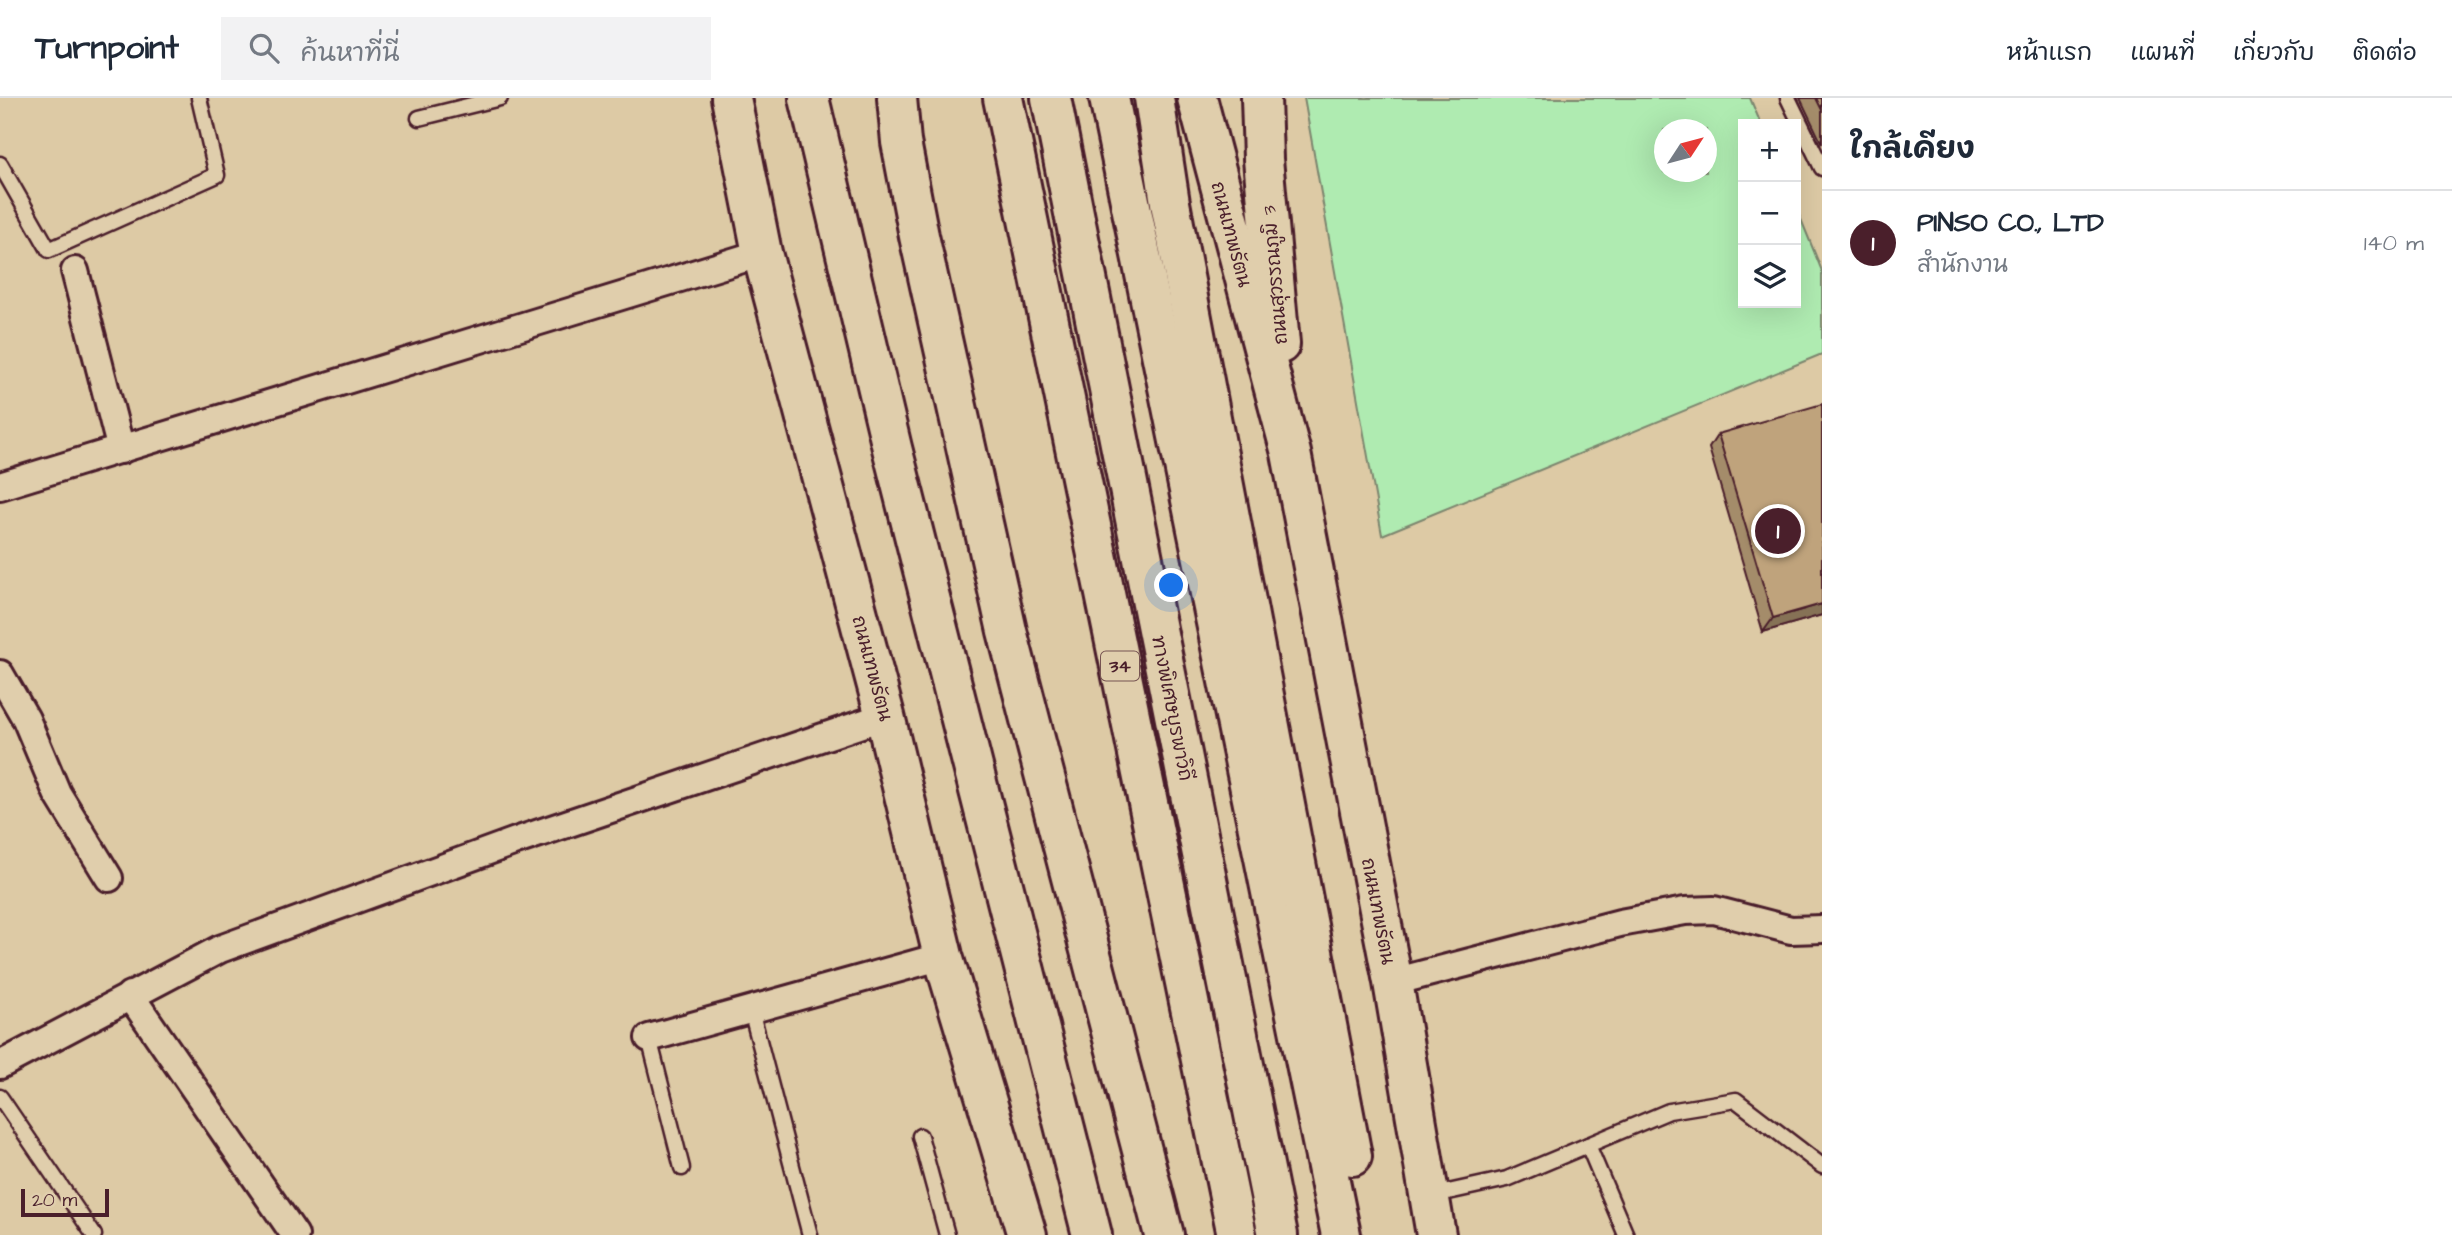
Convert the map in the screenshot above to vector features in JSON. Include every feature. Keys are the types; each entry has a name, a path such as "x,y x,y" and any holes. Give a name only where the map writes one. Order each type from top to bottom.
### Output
{"main road":[{"name":"ถนนเทพรัตน","path":"730,98 762,253 886,716 943,956 1027,1235"},
{"path":"809,98 892,448 1092,1235"},
{"path":"897,98 901,142 919,236 1007,631 1164,1235"},
{"name":"34","path":"1003,98 1237,1235"},
{"name":"ทางพิเศษบูรพาวิถี","path":"1051,98 1278,1235"},
{"path":"1109,98 1334,1235"},
{"path":"1109,98 1341,1235"},
{"path":"1154,98 1173,217 1368,1235"},
{"name":"ถนนเทพรัตน","path":"1197,98 1291,453 1393,982 1436,1235"},
{"name":"ถนนสุวรรณภูมิ 3","path":"1261,98 1263,159 1291,453"}],"street":[{"path":"0,486 762,253"},
{"path":"75,271 121,450"},
{"path":"0,674 26,719 57,793 109,878"},
{"path":"3,1055 130,995 220,948 516,841 886,716"},
{"path":"1393,982 1620,923 1685,911 1714,910 1791,930 1822,929"},
{"path":"649,1038 943,956"},
{"path":"130,995 295,1235"}],"lane":[{"path":"0,164 49,250 217,175 199,98"},
{"path":"419,118 500,98"},
{"path":"1788,98 1822,168"},
{"path":"751,1010 810,1235"},
{"path":"649,1038 682,1168"},
{"path":"0,1097 94,1235"},
{"path":"1429,1196 1507,1179 1670,1111 1736,1100 1822,1166"},
{"path":"920,1136 947,1235"},
{"path":"1588,1145 1626,1235"}],"green space":[{"path":"1304,98 1750,98 1759,119 1738,119 1738,308 1801,308 1801,219 1822,271 1822,354 1382,535"}],"building":[{"path":"1816,98 1822,98 1822,110"},
{"path":"1822,404 1822,604 1773,618 1718,434"}],"place":[{"name":"PINSO CO., LTD","path":"1778,531"}]}
